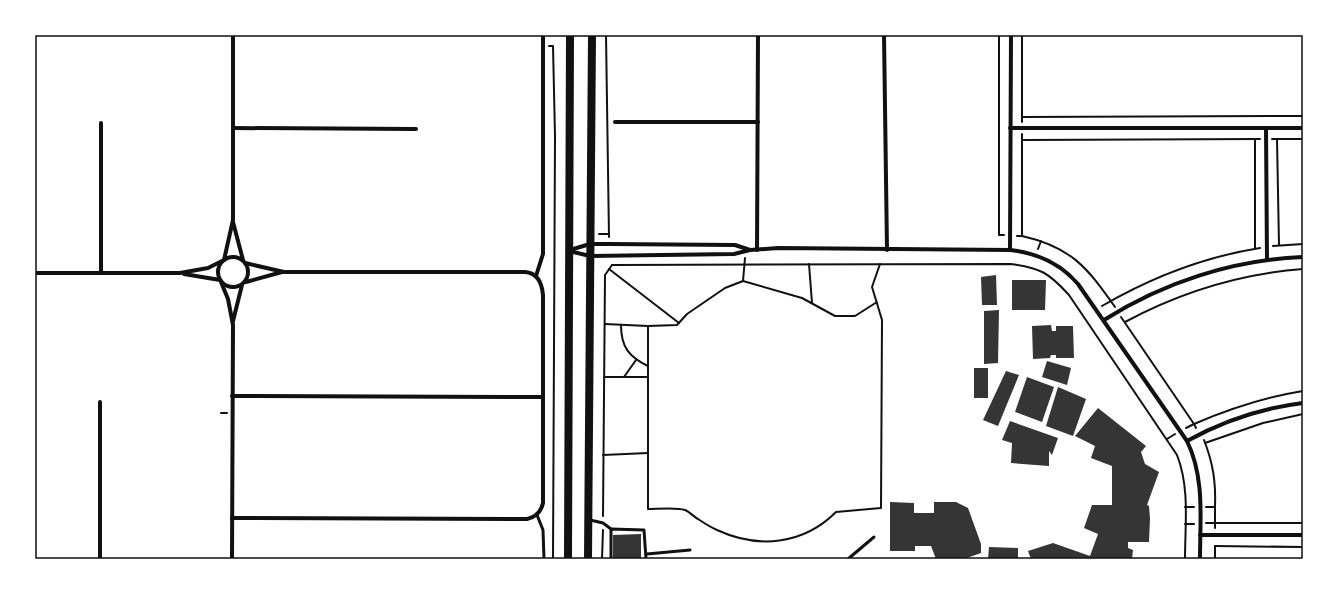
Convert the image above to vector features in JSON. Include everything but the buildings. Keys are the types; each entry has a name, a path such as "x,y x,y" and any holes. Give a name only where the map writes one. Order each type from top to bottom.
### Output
{"main road":[{"path":"565,35 570,52"},
{"path":"568,559 570,35"},
{"path":"588,559 592,35"}],"street":[{"path":"232,325 243,284 248,273 238,247 233,220 233,35"},
{"path":"536,276 543,254 543,35"},
{"path":"757,250 758,35"},
{"path":"884,35 887,250"},
{"path":"1010,250 1011,35"},
{"path":"615,122 758,122"},
{"path":"101,123 101,273"},
{"path":"233,128 416,129"},
{"path":"1010,128 1303,128"},
{"path":"1266,128 1267,260"},
{"path":"232,559 232,325 228,298 217,271 223,260 233,220"},
{"path":"568,250 590,244 735,245 750,250"},
{"path":"568,250 590,256 734,254 750,250 778,248 1010,250 1036,255 1061,268 1078,284 1187,441 1198,473 1200,507 1200,559"},
{"path":"35,273 180,273 204,269 223,260 234,257 244,262 284,272"},
{"path":"1104,320 1117,311 1153,293 1198,276 1231,266 1267,260 1303,257"},
{"path":"180,273 220,281 230,287 243,284 254,278 284,272 525,272 536,276 542,285 542,503 540,511 537,515 521,520 232,518"},
{"path":"232,396 543,397"},
{"path":"100,402 100,559"},
{"path":"1187,441 1201,433 1243,416 1280,406 1303,403"},
{"path":"1200,535 1303,535"}],"lane":[{"path":"537,515 543,530 544,559"},
{"path":"588,520 603,523 611,529 644,530 647,554 646,559"},
{"path":"611,529 611,559"},
{"path":"848,559 874,536"},
{"path":"647,554 690,550"}],"path":[{"path":"606,35 609,244"},
{"path":"1022,35 1022,140 1303,139"},
{"path":"543,46 553,46 555,136 553,559"},
{"path":"1022,117 1303,116"},
{"path":"1277,139 1279,246"},
{"path":"1255,140 1255,249"},
{"path":"1022,236 1055,245 1090,273 1201,433 1213,465 1216,483 1215,559"},
{"path":"609,256 612,265"},
{"path":"743,281 745,258"},
{"path":"810,264 812,303"},
{"path":"648,326 648,509 685,510 717,530 739,538 761,541 786,540 812,531 826,522 836,512 881,508 882,320 872,287 880,264"},
{"path":"612,265 1011,264 1032,267 1053,277 1069,295 1177,455 1183,473 1185,507 1185,559"},
{"path":"602,559 605,275 612,265"},
{"path":"609,269 679,322"},
{"path":"1125,322 1179,296 1211,285 1273,272 1303,269"},
{"path":"605,324 648,326 676,325 687,314 725,288 743,281 786,292 812,303 835,316 855,316 876,302"},
{"path":"621,325 621,336 624,349 636,360 648,366"},
{"path":"624,377 636,360"},
{"path":"604,377 648,377"},
{"path":"1167,439 1194,424 1249,403 1278,395 1303,391"},
{"path":"1205,443 1262,422 1303,414"},
{"path":"603,455 648,453"},
{"path":"1185,507 1215,507"},
{"path":"1185,524 1303,523"},
{"path":"1215,546 1303,547"}]}
